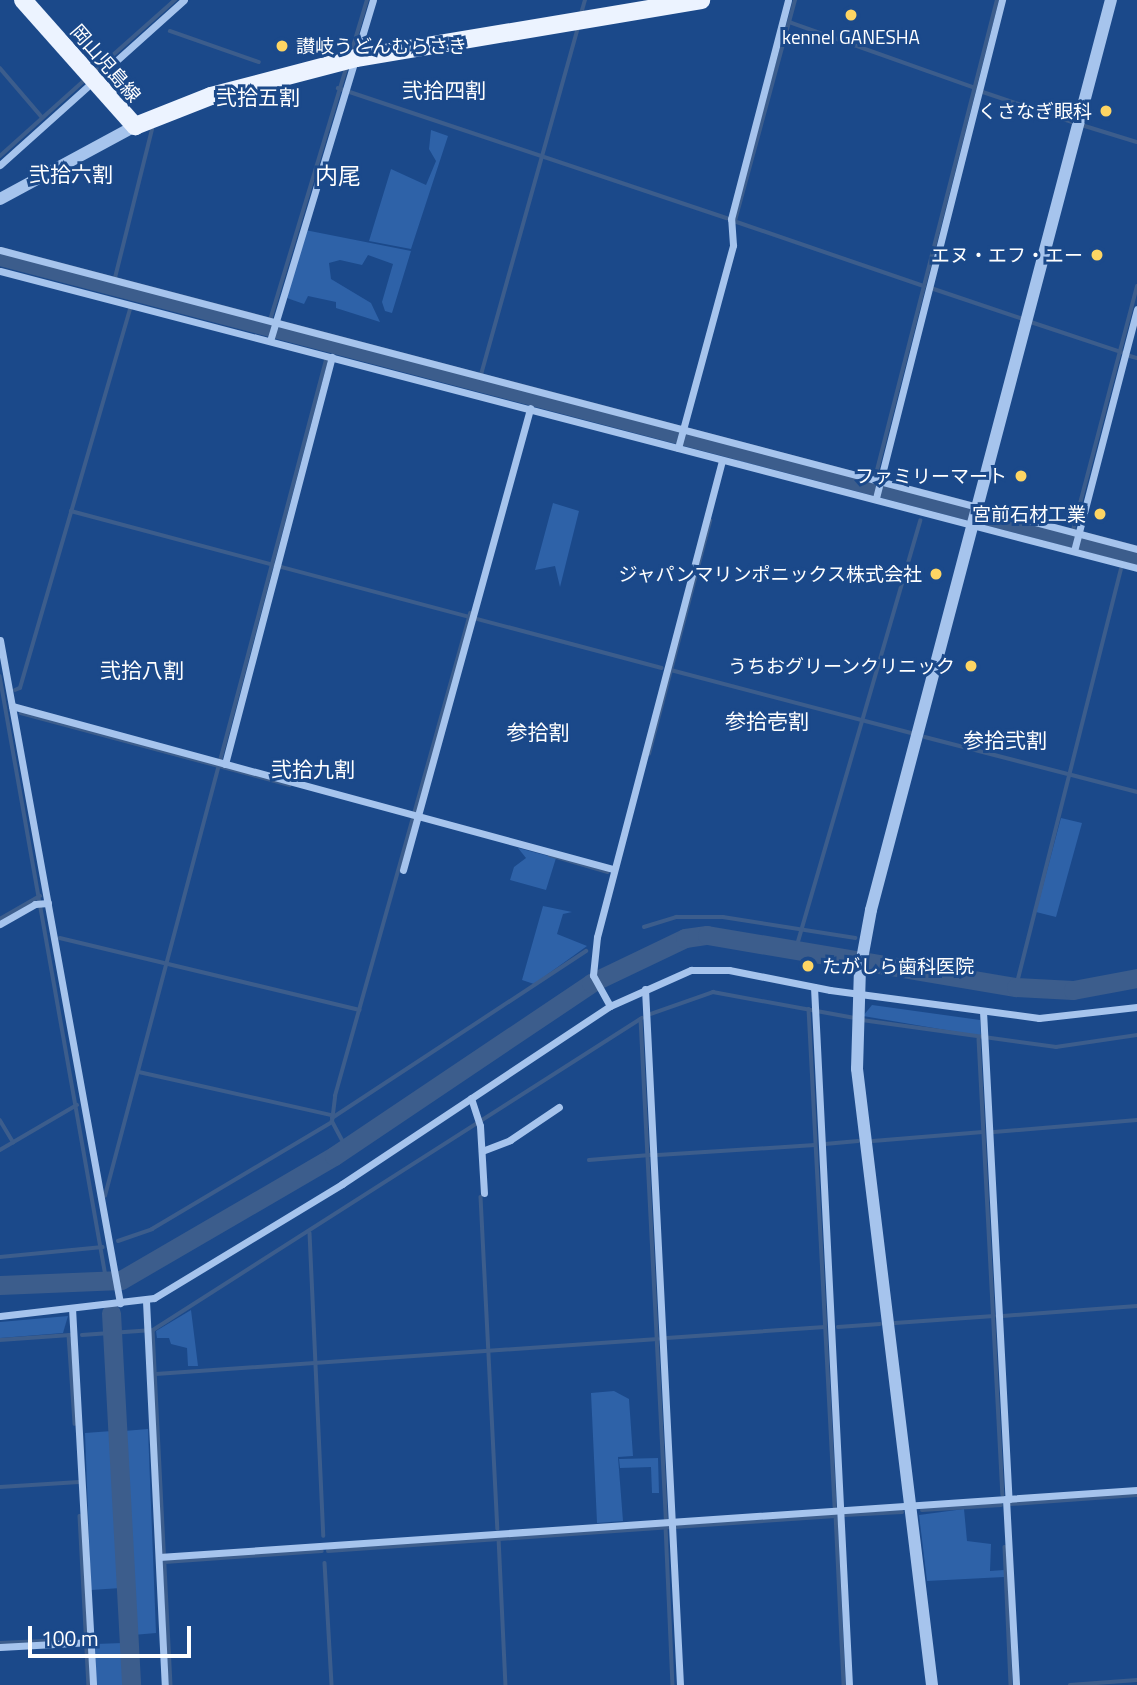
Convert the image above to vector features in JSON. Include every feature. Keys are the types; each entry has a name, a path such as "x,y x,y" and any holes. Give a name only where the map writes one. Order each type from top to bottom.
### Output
{"main road":[{"name":"岡山児島線","path":"23,0 90,79 135,126 211,96 356,58 701,0"}],"street":[{"path":"0,165 90,79 184,0"},
{"path":"272,328 343,90 356,58 373,0"},
{"path":"680,444 733,245 731,219 789,0"},
{"path":"877,485 1002,0"},
{"path":"932,1685 859,1082 857,994 862,957 975,514 1111,0"},
{"path":"0,199 135,126"},
{"path":"0,250 114,280 414,367 530,408 680,444 722,460 877,485 975,514 1075,538 1137,568"},
{"path":"0,271 272,328 332,356 375,357 414,367 481,377 683,430 975,514 1075,538 1137,549"},
{"path":"1075,538 1137,309"},
{"path":"222,764 332,356"},
{"path":"403,870 530,408"},
{"path":"610,1006 593,975 613,869 722,460"},
{"path":"0,640 4,688 12,706 43,903 119,1300"},
{"path":"12,706 613,869"},
{"path":"0,924 43,903"},
{"path":"0,1316 119,1300 146,1301 342,1184 610,1006 645,989 701,968 857,994 1054,1019 1137,1007"},
{"path":"814,987 849,1685"},
{"path":"645,989 680,1685"},
{"path":"983,1011 1016,1685"},
{"path":"471,1098 479,1123 484,1193"},
{"path":"482,1151 510,1140 559,1107"},
{"path":"146,1301 162,1557 165,1685"},
{"path":"72,1308 88,1642 93,1685"},
{"path":"162,1557 1137,1490"},
{"path":"0,1647 88,1642"}],"shaded area":[{"path":"431,130 448,136 411,249 369,241 391,169 426,185 436,161 429,149"},
{"path":"305,230 411,251 392,313 385,311 382,302 393,264 368,255 362,265 340,260 329,263 331,279 371,303 380,322 336,308 336,302 308,296 304,304 284,297"},
{"path":"713,448 830,478 830,481 739,461"},
{"path":"553,503 579,511 560,587 555,566 535,570"},
{"path":"1061,818 1082,823 1056,917 1036,912"},
{"path":"518,848 556,858 546,890 510,880 514,867 526,858"},
{"path":"543,906 572,912 563,914 557,934 587,946 534,984 522,980"},
{"path":"872,1005 980,1020 981,1036 863,1016"},
{"path":"191,1310 198,1366 188,1366 187,1348 171,1344 169,1338 157,1338 156,1331"},
{"path":"68,1316 63,1333 0,1338 0,1322"},
{"path":"614,1391 629,1399 633,1456 618,1457 623,1521 597,1523 591,1393"},
{"path":"148,1429 156,1633 133,1635 124,1431"},
{"path":"112,1431 121,1588 91,1590 85,1433"},
{"path":"658,1458 659,1493 652,1493 651,1467 620,1468 619,1459"},
{"path":"964,1509 967,1541 991,1544 990,1571 1004,1570 1004,1577 927,1581 919,1515"},
{"path":"123,1643 125,1685 96,1685 95,1644"}],"waterway":[{"path":"95,71 175,0"},
{"path":"352,50 367,0"},
{"path":"581,14 585,0"},
{"path":"735,221 795,0"},
{"path":"873,486 997,0"},
{"path":"789,22 975,88"},
{"path":"479,382 578,27"},
{"path":"170,31 259,62"},
{"path":"0,68 42,117"},
{"path":"268,327 346,68"},
{"path":"0,156 87,78"},
{"path":"338,88 727,218"},
{"path":"980,91 1072,122"},
{"path":"1085,126 1137,142"},
{"path":"113,286 152,130"},
{"path":"734,221 924,286"},
{"path":"0,256 1137,555"},
{"path":"1071,538 1137,287"},
{"path":"931,288 1023,319"},
{"path":"133,295 134,291"},
{"path":"15,690 20,688 130,310"},
{"path":"1031,322 1121,352"},
{"path":"329,347 330,343"},
{"path":"1130,356 1137,358"},
{"path":"105,1196 326,360"},
{"path":"71,511 662,668"},
{"path":"649,754 710,521"},
{"path":"795,952 920,521"},
{"path":"1016,987 1121,570"},
{"path":"346,1148 332,1122 335,1096 470,614"},
{"path":"671,670 911,733"},
{"path":"0,676 107,1282"},
{"path":"21,713 289,785"},
{"path":"925,737 1137,792"},
{"path":"550,855 608,872"},
{"path":"0,919 40,896"},
{"path":"644,927 676,917 723,917 855,938"},
{"path":"0,1285 121,1280 334,1156 591,983 685,938 707,935 1016,987 1073,990 1137,978"},
{"path":"60,938 359,1010"},
{"path":"332,1118 586,951"},
{"path":"599,973 601,977"},
{"path":"651,1014 713,992 855,1018"},
{"path":"809,1009 835,1506"},
{"path":"82,1335 153,1330 642,1018"},
{"path":"641,1019 666,1518"},
{"path":"862,1020 1056,1047 1137,1035"},
{"path":"979,1039 1003,1494"},
{"path":"139,1072 331,1115"},
{"path":"0,1150 77,1105"},
{"path":"0,1120 13,1142"},
{"path":"994,1132 1137,1120"},
{"path":"118,1241 152,1229 332,1122"},
{"path":"873,1141 983,1132"},
{"path":"825,1144 858,1141"},
{"path":"658,1155 815,1145"},
{"path":"589,1160 650,1155"},
{"path":"481,1197 498,1529"},
{"path":"310,1233 324,1536"},
{"path":"0,1257 103,1247"},
{"path":"1003,1316 1137,1306"},
{"path":"111,1313 131,1685"},
{"path":"895,1323 994,1316"},
{"path":"838,1327 880,1324"},
{"path":"667,1338 825,1327"},
{"path":"153,1330 171,1685"},
{"path":"69,1335 75,1424"},
{"path":"0,1340 70,1335"},
{"path":"156,1374 658,1339"},
{"path":"0,1487 79,1482"},
{"path":"1011,1504 1137,1495"},
{"path":"922,1510 1001,1505"},
{"path":"845,1515 902,1512"},
{"path":"836,1514 844,1685"},
{"path":"80,1516 89,1685"},
{"path":"675,1527 836,1516"},
{"path":"666,1526 673,1685"},
{"path":"328,1551 668,1527"},
{"path":"499,1538 506,1685"},
{"path":"1005,1547 1011,1685"},
{"path":"165,1562 322,1551"},
{"path":"325,1563 332,1685"},
{"path":"0,1643 63,1640"},
{"path":"1070,1685 1137,1680"}],"place":[{"name":"kennel GANESHA","path":"851,15"},
{"name":"讃岐うどんむらさき","path":"282,46"},
{"name":"くさなぎ眼科","path":"1106,111"},
{"name":"エヌ・エフ・エー","path":"1097,255"},
{"name":"ファミリーマート","path":"1021,476"},
{"name":"宮前石材工業","path":"1100,514"},
{"name":"ジャパンマリンポニックス株式会社","path":"936,574"},
{"name":"うちおグリーンクリニック","path":"971,666"},
{"name":"たがしら歯科医院","path":"808,966"}],"district":[{"name":"弐拾四割","path":"444,90"},
{"name":"弐拾五割","path":"258,97"},
{"name":"弐拾六割","path":"71,174"},
{"name":"内尾","path":"338,176"},
{"name":"弐拾八割","path":"142,670"},
{"name":"参拾壱割","path":"767,721"},
{"name":"参拾割","path":"538,732"},
{"name":"参拾弐割","path":"1005,740"},
{"name":"弐拾九割","path":"313,769"}]}
